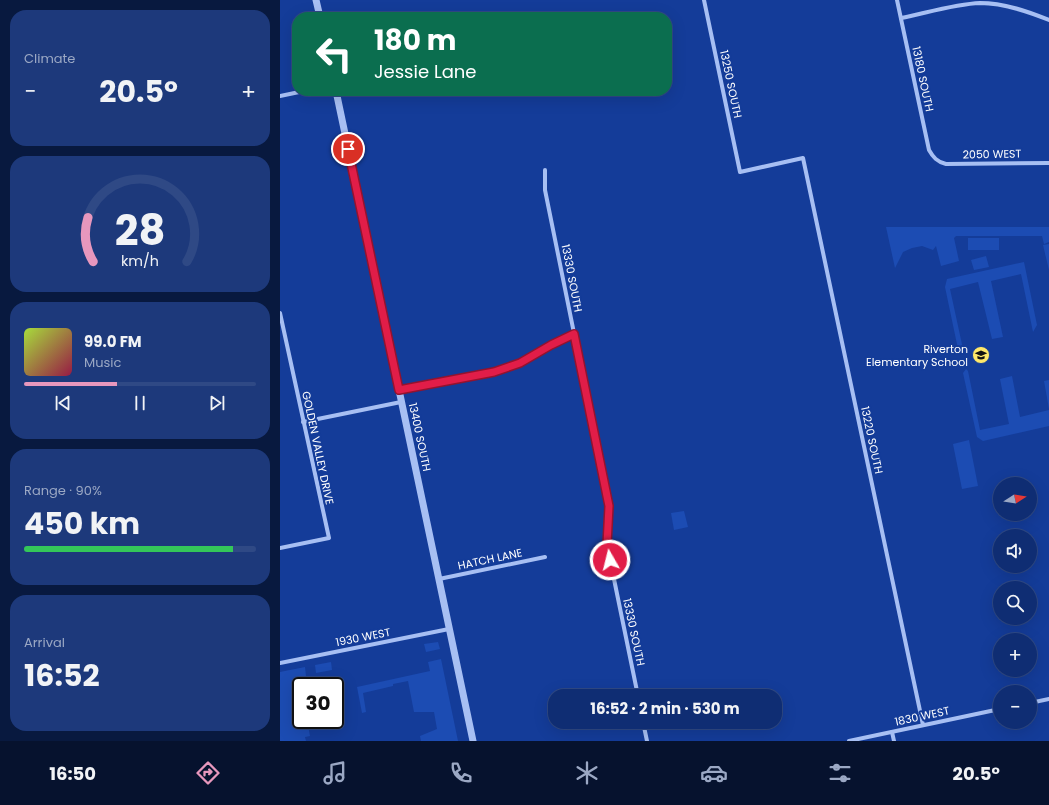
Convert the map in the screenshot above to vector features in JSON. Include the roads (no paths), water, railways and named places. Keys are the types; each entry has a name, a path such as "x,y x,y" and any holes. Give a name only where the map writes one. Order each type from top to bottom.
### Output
{"street":[{"path":"316,0 319,12"},
{"name":"13250 SOUTH","path":"704,0 740,172 803,158"},
{"name":"13180 SOUTH","path":"897,0 929,150 936,159"},
{"path":"901,18 980,3 1010,6 1049,20"},
{"path":"280,96 292,94"},
{"name":"13400 SOUTH","path":"337,96 473,741"},
{"name":"13220 SOUTH","path":"803,158 923,725"},
{"name":"2050 WEST","path":"936,159 946,164 1049,163"},
{"name":"13330 SOUTH","path":"545,170 545,190 609,506 607,545 637,689"},
{"name":"GOLDEN VALLEY DRIVE","path":"280,312 329,538 280,548"},
{"path":"399,390 494,372 520,363 574,334"},
{"path":"303,422 402,402"},
{"name":"HATCH LANE","path":"439,579 544,557"},
{"name":"1930 WEST","path":"280,663 449,629"},
{"path":"1037,702 1049,699"},
{"name":"1830 WEST","path":"849,741 993,710"},
{"path":"644,729 647,741"},
{"path":"892,732 894,741"}],"place":[{"name":"Riverton Elementary School","path":"981,355"}]}
